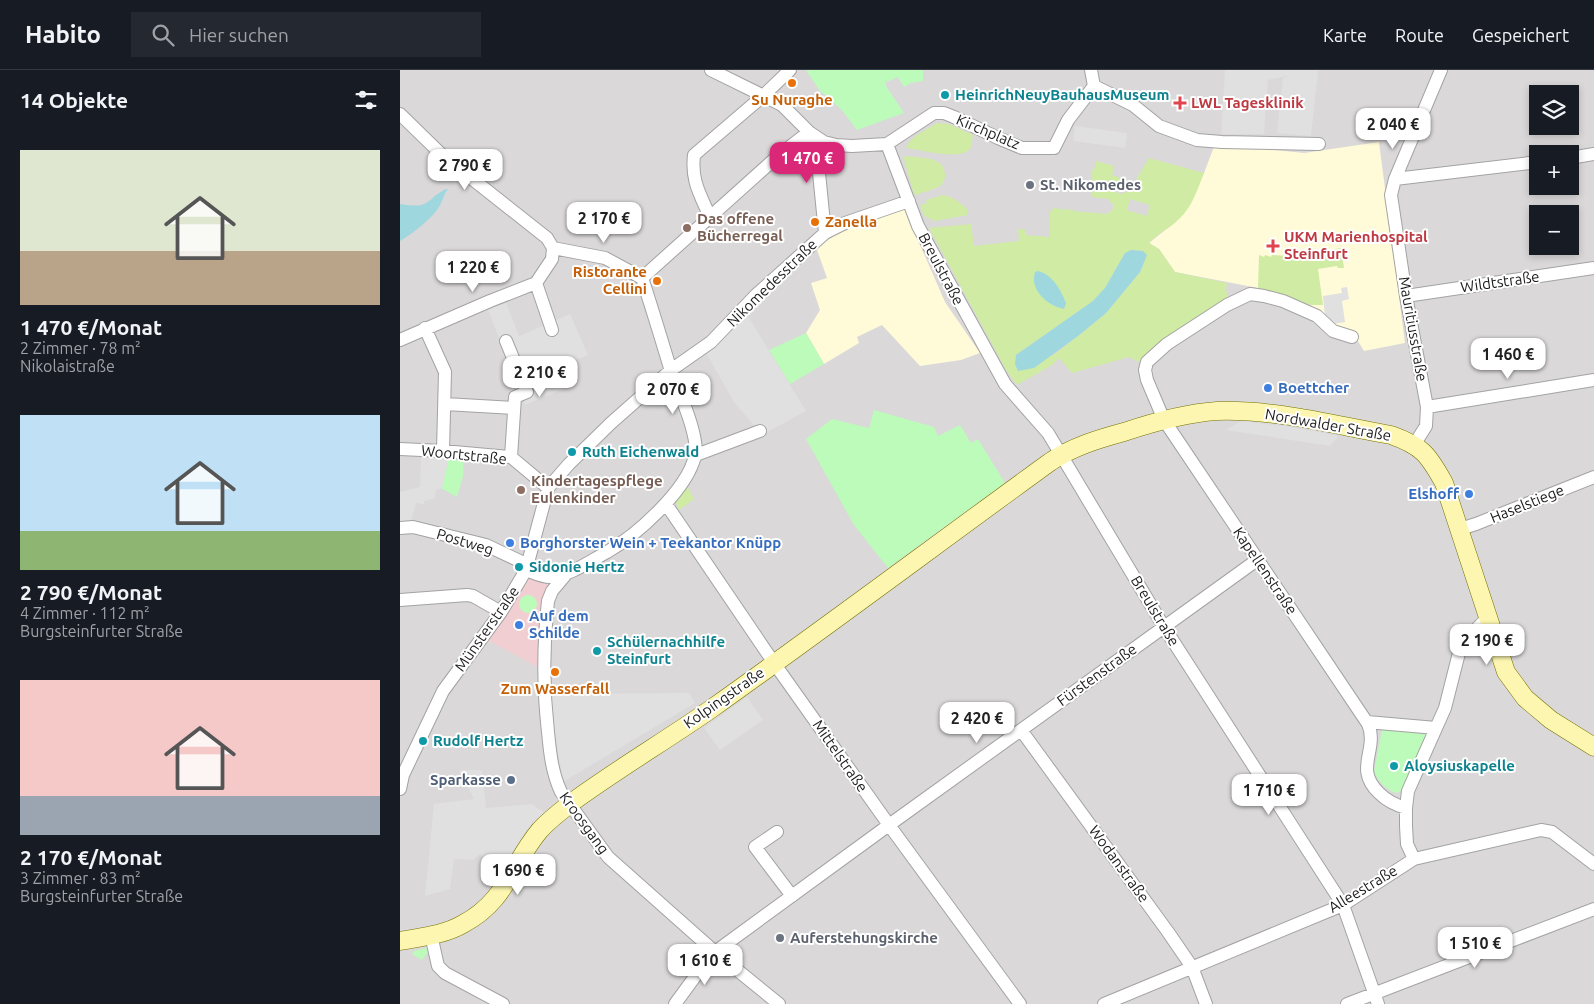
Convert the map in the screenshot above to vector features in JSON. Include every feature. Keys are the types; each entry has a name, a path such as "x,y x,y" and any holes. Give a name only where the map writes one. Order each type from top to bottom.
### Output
{"street":[{"path":"710,216 694,183 692,169 694,156 790,70"},
{"path":"1091,70 1094,86 1133,105 1159,126 1197,140 1319,144"},
{"name":"Mauritiusstraße","path":"1414,445 1426,426 1427,407 1406,296 1391,195 1395,179 1441,70"},
{"path":"714,71 782,105 809,132 824,142 852,146 887,144 909,201"},
{"name":"Kirchplatz","path":"887,144 934,113 939,113 954,116 1022,148 1054,148 1068,120 1094,86"},
{"path":"400,114 442,155 547,238 553,248 552,259 536,283 400,340"},
{"path":"642,278 779,155 809,132"},
{"path":"809,132 819,174 825,232"},
{"path":"1579,156 1594,154"},
{"path":"1395,179 1529,163"},
{"name":"Nikomedesstraße","path":"671,370 708,346 788,265 825,232 845,222 909,201"},
{"name":"Breulstraße","path":"909,201 918,226 1006,384 1048,433 1164,627 1343,905 1376,999"},
{"path":"553,248 605,258 642,278 658,323 671,370 685,404 696,454 684,480 666,504 618,546 568,572"},
{"name":"Wildtstraße","path":"1406,296 1594,268"},
{"path":"536,283 552,330"},
{"name":"Kapellenstraße","path":"1352,337 1333,331 1317,316 1283,301 1250,294 1226,304 1167,344 1147,362 1144,370 1146,380 1164,420 1367,722 1372,733 1367,777 1375,789 1385,798 1396,806 1406,808"},
{"path":"425,328 445,372 443,451"},
{"path":"506,342 528,392 515,398 512,457"},
{"name":"Münsterstraße","path":"400,789 401,775 443,691 501,612 527,567 548,488 569,464 611,423 671,370"},
{"path":"1427,407 1594,380"},
{"path":"445,404 514,408"},
{"name":"Nordwalder Straße","path":"1061,454 1109,436 1164,420 1215,411 1258,413 1299,418 1391,435 1414,445 1431,459 1444,483 1506,672 1525,698 1551,720 1594,746"},
{"path":"696,454 760,431"},
{"name":"Woortstraße","path":"400,449 512,457 548,488"},
{"name":"Kolpingstraße","path":"400,941 431,936 463,925 480,914 498,897 540,830 570,804 774,663 1061,454"},
{"name":"Haselstiege","path":"1460,529 1594,477"},
{"name":"Mittelstraße","path":"666,504 774,663 888,825 1020,1004"},
{"name":"Postweg","path":"400,528 413,527 486,545 540,576 551,577 568,572"},
{"name":"Fürstenstraße","path":"675,1004 715,952 888,825 1257,560"},
{"name":"Kroosgang","path":"568,572 552,591 548,601 543,670 544,700 551,758 556,781 561,792 608,857 715,952 779,1004"},
{"path":"400,600 471,595 501,612"},
{"path":"1414,859 1407,844 1406,808 1408,791 1444,708 1461,645 1489,616"},
{"path":"1367,722 1436,728"},
{"name":"Wodanstraße","path":"1020,730 1192,967 1206,1004"},
{"name":"Alleestraße","path":"1104,1004 1343,905 1414,859 1541,830 1552,832 1594,864"},
{"path":"776,832 755,847 792,896"},
{"path":"1347,1004 1376,999 1594,909"},
{"path":"431,936 438,966 445,973 503,1004"}],"shaded area":[{"path":"400,70 1594,70 1594,1004 400,1004"},
{"path":"1225,70 1321,70 1318,71 1311,136 1277,133 1283,78 1292,75 1268,80 1264,134 1221,134"},
{"path":"1075,126 1127,133 1125,148 1073,141"},
{"name":"UKM Marienhospital Steinfurt","path":"1379,142 1405,343 1364,351 1353,333 1333,324 1310,305 1258,288 1175,272 1159,249 1149,243 1180,218 1204,173 1215,144 1304,153"},
{"path":"904,208 945,302 980,353 961,360 920,366 882,325 857,337 859,343 824,364 806,333 820,310 811,283 827,278 816,247 849,227"},
{"path":"1347,287 1349,299 1342,301 1345,322 1333,324 1325,317 1323,296 1342,293 1341,288"},
{"path":"506,303 519,336 570,314 588,355 556,369 564,389 525,405 520,387 488,310"},
{"path":"746,313 806,411 764,434 757,429 734,402 705,351"},
{"path":"1241,421 1298,428 1339,436 1330,446 1226,430"},
{"path":"421,457 449,458 442,488 436,490 435,498 424,501 424,504 416,503 411,521 400,521 400,492 420,487"},
{"name":"Auf dem Schilde","path":"526,570 551,577 552,591 543,670 482,637"},
{"path":"689,693 695,703 563,782 549,694"},
{"path":"747,697 763,720 720,750 704,728"},
{"path":"459,770 482,770 486,808 532,804 545,813 533,821 507,861 504,869 490,863 480,854 473,860 454,859 450,889 425,896 434,804 474,799"}],"green space":[{"path":"806,70 923,70 923,81 911,83 904,87 898,77 887,82 885,77 886,86 904,113 857,130 841,109 820,91"},
{"path":"937,123 949,124 973,135 969,150 963,153 948,154 906,148 911,140"},
{"path":"903,156 926,158 941,164 945,173 943,183 934,189 914,195"},
{"path":"1149,158 1204,173 1194,197 1184,214 1149,243 1159,249 1175,272 1227,283 1228,297 1141,363 1129,357 1072,373 1059,358 1052,365 1017,385 1006,370 929,228 971,224 974,246 1019,241 1018,229 1026,230 1026,235 1049,237 1050,211 1053,208 1107,214 1113,209 1113,204 1109,199 1092,197 1092,170 1094,170 1096,161 1114,166 1112,175 1121,178 1121,183 1113,182 1111,190 1121,194 1132,190 1136,185 1137,178","holes":["1130,199 1150,205 1147,216 1127,210","1131,250 1143,251 1144,264 1140,272 1106,313 1055,354 1018,371 1015,364 1016,355 1093,301 1105,288 1125,253"]},
{"path":"943,195 953,198 962,204 967,209 968,215 935,221 924,216 920,205 927,203 926,200"},
{"path":"1341,248 1344,268 1338,268 1337,266 1318,269 1323,305 1310,305 1258,288 1259,255 1271,257 1272,255 1309,255 1310,253 1322,253 1322,251"},
{"path":"806,333 824,364 790,384 769,350"},
{"path":"874,410 934,427 938,436 960,425 971,443 978,439 1005,483 888,568 854,525 806,439 832,419 869,428"},
{"path":"449,458 464,458 463,476 457,497 441,488"},
{"path":"686,484 694,499 679,510 674,498"},
{"path":"528,595 534,598 537,604 534,610 528,613 522,610 519,604 522,598"},
{"path":"1382,730 1408,731 1429,735 1403,789 1397,793 1383,785 1374,771"},
{"path":"434,946 433,957 427,953 422,960 412,954 414,951"}],"water":[{"path":"448,189 439,208 417,230 400,241 400,204 423,205"},
{"path":"1131,250 1143,251 1147,255 1140,272 1106,313 1034,368 1018,371 1015,364 1016,355 1093,301 1105,288 1125,253"},
{"path":"1038,271 1048,275 1059,288 1066,303 1064,309 1046,301 1037,291 1034,279 1035,272"}],"place":[{"name":"Su Nuraghe","path":"792,83"},
{"name":"HeinrichNeuyBauhausMuseum","path":"945,95"},
{"name":"LWL Tagesklinik","path":"1180,103"},
{"name":"St. Nikomedes","path":"1030,185"},
{"name":"Zanella","path":"815,222"},
{"name":"Das offene Bücherregal","path":"687,228"},
{"name":"UKM Marienhospital Steinfurt","path":"1273,246"},
{"name":"Ristorante Cellini","path":"657,281"},
{"name":"Boettcher","path":"1268,388"},
{"name":"Ruth Eichenwald","path":"572,452"},
{"name":"Kindertagespflege Eulenkinder","path":"521,490"},
{"name":"Elshoff","path":"1469,494"},
{"name":"Borghorster Wein + Teekantor Knüpp","path":"510,543"},
{"name":"Sidonie Hertz","path":"519,567"},
{"name":"Auf dem Schilde","path":"519,625"},
{"name":"Schülernachhilfe Steinfurt","path":"597,651"},
{"name":"Zum Wasserfall","path":"555,672"},
{"name":"Rudolf Hertz","path":"423,741"},
{"name":"Aloysiuskapelle","path":"1394,766"},
{"name":"Sparkasse","path":"511,780"},
{"name":"Auferstehungskirche","path":"780,938"}]}
